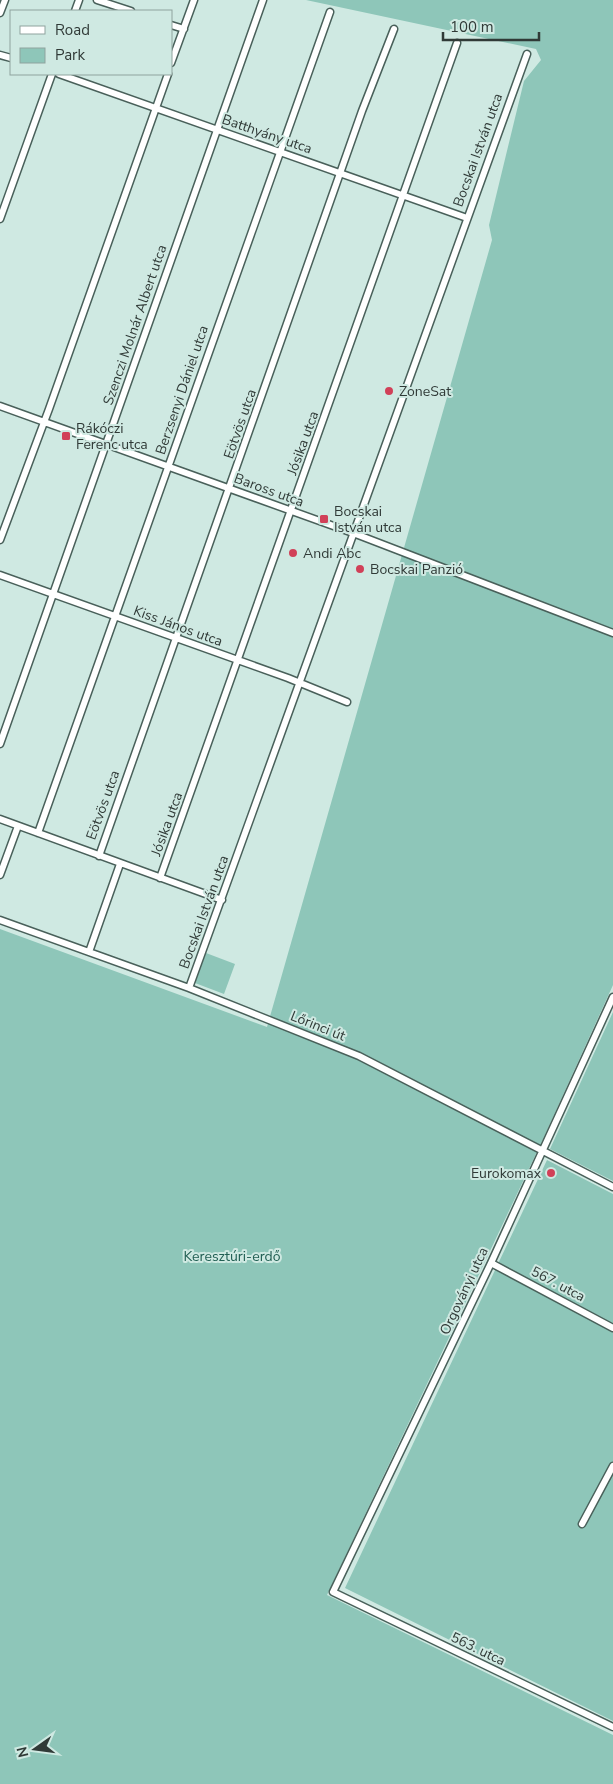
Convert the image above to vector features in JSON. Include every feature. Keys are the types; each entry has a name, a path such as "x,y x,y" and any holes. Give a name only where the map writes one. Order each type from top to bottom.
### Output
{"street":[{"path":"0,13 4,0"},
{"path":"97,0 128,10"},
{"path":"172,60 194,0"},
{"name":"Szenczi Molnár Albert utca","path":"0,744 263,0"},
{"name":"Berzsenyi Dániel utca","path":"38,833 330,12"},
{"path":"172,25 184,29"},
{"name":"Eötvös utca","path":"99,856 342,173 362,111 394,29"},
{"name":"Jósika utca","path":"160,878 239,661 457,43"},
{"name":"Bocskai István utca","path":"189,988 466,218 527,54"},
{"path":"0,219 52,75"},
{"name":"Batthyány utca","path":"62,75 466,218"},
{"path":"0,540 168,75"},
{"name":"Baross utca","path":"0,406 292,511 613,633"},
{"name":"Kiss János utca","path":"0,575 347,702"},
{"path":"0,819 222,900"},
{"path":"0,875 18,826"},
{"path":"89,952 120,864"},
{"name":"Lőrinci út","path":"0,920 189,988 358,1056 613,1187"},
{"name":"Orgoványi utca","path":"333,1592 491,1263 613,997"},
{"name":"567. utca","path":"491,1263 613,1328"},
{"path":"582,1524 613,1466"},
{"name":"563. utca","path":"333,1592 613,1727"}],"green space":[{"name":"Keresztúri-erdő","path":"306,0 613,0 613,985 544,1137 327,1595 613,1735 613,1784 0,1784 0,929 267,1027 492,240 489,225 524,81 541,60 536,49"},
{"path":"206,953 235,964 224,994 195,983"},
{"path":"613,1012 613,1181 550,1149"},
{"path":"547,1160 613,1194 613,1721 345,1588"}],"place":[{"name":"ZoneSat","path":"389,391"},
{"name":"Rákóczi Ferenc utca","path":"66,436"},
{"name":"Bocskai István utca","path":"324,519"},
{"name":"Andi Abc","path":"293,553"},
{"name":"Bocskai Panzió","path":"360,569"},
{"name":"Eurokomax","path":"551,1173"}]}
